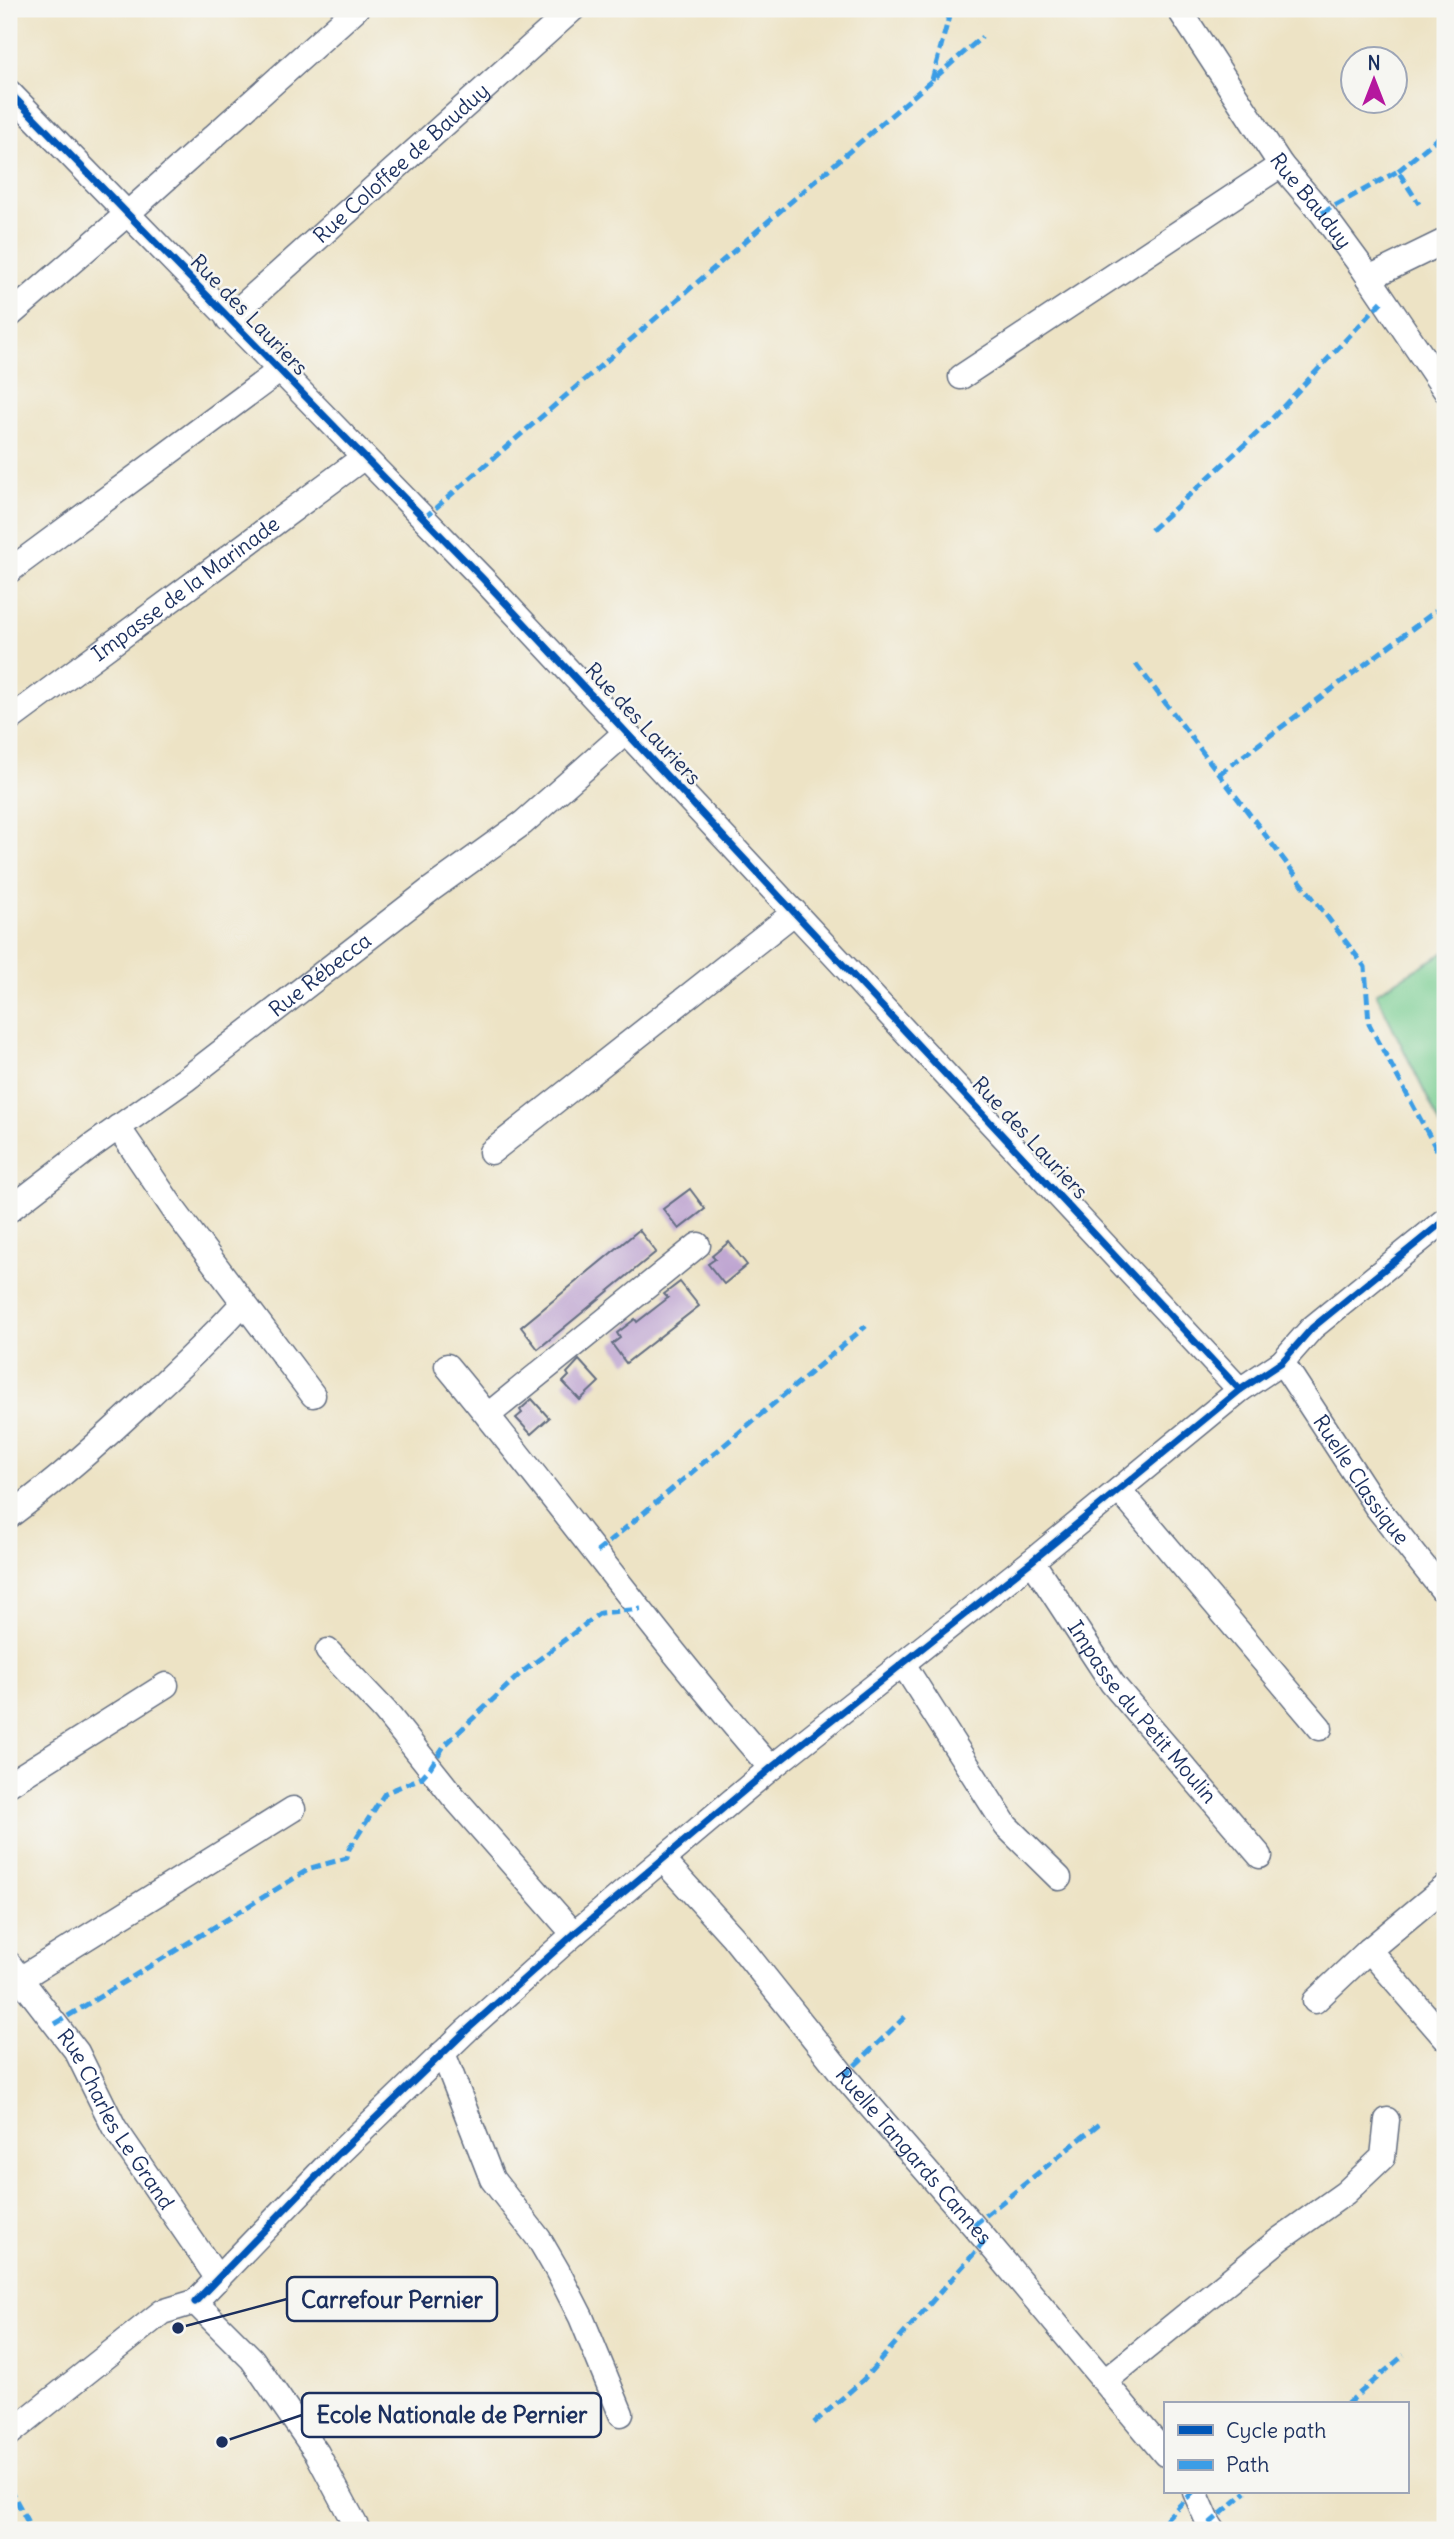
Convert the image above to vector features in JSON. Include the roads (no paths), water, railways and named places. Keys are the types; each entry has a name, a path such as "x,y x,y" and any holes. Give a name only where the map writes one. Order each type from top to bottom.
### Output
{"street":[{"path":"9,316 356,9"},
{"name":"Rue Coloffee de Bauduy","path":"228,319 573,9"},
{"name":"Rue Bauduy","path":"1179,9 1281,165 1322,213 1370,278 1445,390"},
{"name":"Rue des Lauriers","path":"9,92 483,579 1240,1390"},
{"path":"961,377 1281,165"},
{"path":"1370,278 1445,241"},
{"path":"9,570 279,370"},
{"name":"Impasse de la Marinade","path":"9,720 364,457"},
{"name":"Rue Rébecca","path":"9,1210 118,1127 186,1080 430,890 523,823 626,732"},
{"path":"491,1152 795,912"},
{"path":"118,1127 174,1210 313,1395"},
{"path":"9,2434 162,2312 195,2302 336,2156 443,2053 574,1934 771,1768 1032,1562 1240,1390 1282,1362 1312,1328 1445,1220"},
{"path":"488,1415 698,1245"},
{"path":"9,1516 54,1483 101,1441 214,1336 243,1303"},
{"name":"Ruelle Classique","path":"1282,1362 1376,1506 1445,1593"},
{"path":"446,1366 488,1415 719,1709 771,1768"},
{"path":"1119,1490 1320,1728"},
{"name":"Impasse du Petit Moulin","path":"1032,1562 1112,1683 1260,1856"},
{"path":"328,1651 385,1711 452,1795 574,1934"},
{"path":"903,1664 1006,1826 1059,1878"},
{"path":"9,1784 166,1685"},
{"path":"15,1972 293,1810"},
{"name":"Ruelle Tangards Cannes","path":"663,1860 733,1937 844,2076 1164,2453"},
{"path":"1315,2001 1445,1887"},
{"path":"1370,1950 1445,2038"},
{"name":"Rue Charles Le Grand","path":"15,1972 77,2052 114,2127 218,2279"},
{"path":"443,2053 492,2179 538,2239 557,2270 581,2317 621,2414"},
{"path":"1105,2381 1280,2239 1345,2193 1383,2157 1387,2120"},
{"path":"195,2302 252,2359 317,2453 358,2530"},
{"path":"1196,2494 1213,2530"}],"place":[{"name":"Carrefour Pernier","path":"178,2328"},
{"name":"Ecole Nationale de Pernier","path":"222,2442"}]}
